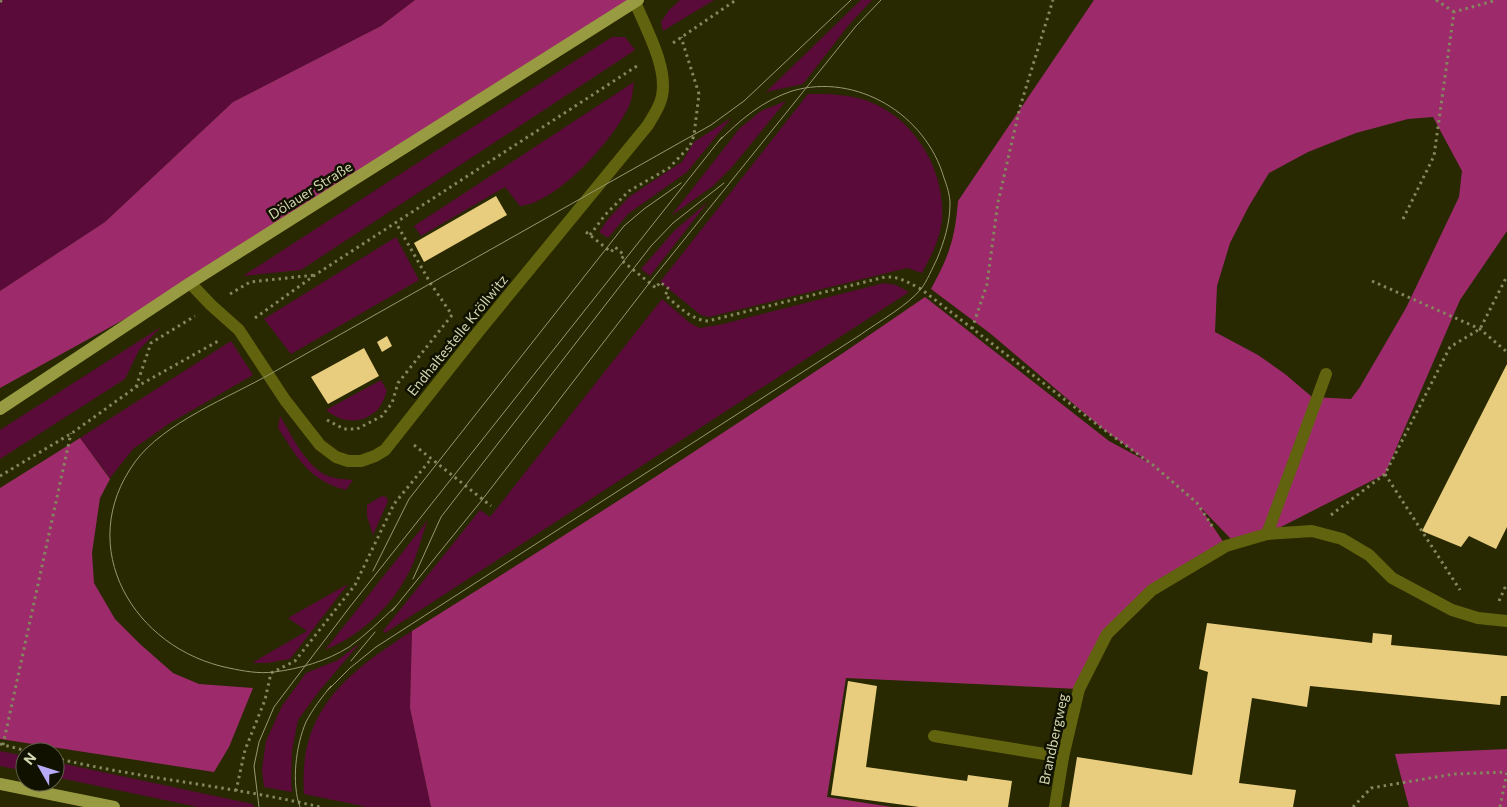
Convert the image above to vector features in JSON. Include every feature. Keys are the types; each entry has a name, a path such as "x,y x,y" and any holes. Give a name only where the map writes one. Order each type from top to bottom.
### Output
{"main road":[{"name":"Dölauer Straße","path":"0,409 190,283 637,1"},
{"path":"0,784 114,807"}],"lane":[{"name":"Endhaltestelle Kröllwitz","path":"190,283 211,306 239,330 285,400 320,445 336,457 348,461 361,461 385,450 479,330 648,124 659,106 663,82 657,54 637,1"},
{"path":"1267,534 1326,374"},
{"name":"Brandbergweg","path":"1055,807 1063,757 1079,689 1107,634 1152,590 1226,546 1267,534 1312,530 1342,538 1369,554 1392,578 1452,610 1478,618 1507,621"},
{"path":"934,736 1063,757"}],"path":[{"path":"316,275 657,54 736,0"},
{"path":"972,330 988,284 998,202 1020,107 1053,0"},
{"path":"1436,0 1454,12 1498,0"},
{"path":"1403,219 1434,156 1454,12"},
{"path":"590,236 605,215 629,191 669,168 690,146 694,135 699,94 681,37"},
{"path":"570,219 611,252 615,248 624,255 621,260 656,288 660,282 669,289 665,295 685,311 702,321 893,276 902,279 921,289 972,330 1153,465 1197,504 1226,546"},
{"path":"324,418 344,429 358,429 382,416 392,403 398,383 452,315 431,284 396,223"},
{"path":"1312,530 1385,474 1450,347 1480,329 1507,276"},
{"path":"1372,281 1480,329 1507,352"},
{"path":"257,316 262,324"},
{"path":"0,476 72,433 136,387"},
{"path":"15,748 2,745 72,433"},
{"path":"236,791 245,750 265,700 272,673 295,661 355,585 394,504 431,458 490,506"},
{"path":"1385,474 1478,618"},
{"path":"65,760 98,768 320,807"},
{"path":"1353,807 1371,788 1454,774 1507,772 1500,807"}],"shaded area":[{"path":"0,0 415,0 381,26 233,102 105,222 0,291"},
{"path":"415,0 638,0 190,283 0,388 0,291 105,222 233,102 381,26"},
{"path":"680,0 714,0 663,31 661,22 669,10"},
{"path":"861,0 872,0 848,26 803,84 766,92"},
{"path":"1094,0 1507,0 1507,231 1460,300 1385,474 1267,534 1232,540 1200,507 1226,546 1152,590 1107,634 1079,689 846,678 827,797 892,807 431,807 410,708 412,631 670,467 925,297 1109,441 1148,462 1103,429 991,334 931,289 950,247 958,201","holes":["1433,117 1462,171 1459,197 1406,308 1351,399 1312,397 1285,374 1258,355 1215,332 1217,286 1230,243 1269,173 1308,152 1356,133 1408,119"]},
{"path":"612,37 625,37 635,50 301,270 243,276"},
{"path":"634,82 629,105 621,121 610,136 582,168 550,194 535,202 520,206 505,187 421,236 414,226"},
{"path":"808,94 831,94 868,101 886,109 915,135 926,152 940,188 941,227 931,256 922,273 907,268 709,317 701,315 660,282"},
{"path":"786,101 732,167 713,186 671,216 740,128 761,111"},
{"path":"731,118 687,172 628,214 608,238 599,232 608,219 629,197 682,162 694,142"},
{"path":"708,202 650,276 641,269 675,230"},
{"path":"396,237 419,280 291,354 264,319"},
{"path":"884,283 896,285 909,292 385,633 383,631 480,510 490,517 662,299 690,323 700,328 723,324"},
{"path":"161,327 139,350 125,379 0,459 0,430"},
{"path":"231,341 253,375 170,423 133,449 110,478 80,438"},
{"path":"381,380 387,391 379,408 369,416 363,419 350,420 338,417 326,410"},
{"path":"280,416 298,447 315,468 329,476 353,480 346,490 322,480 305,466 278,428"},
{"path":"80,438 110,479 100,498 92,553 94,583 115,619 173,673 199,684 253,688 229,747 214,772 65,749 65,742 19,742 0,739 0,488"},
{"path":"382,496 386,497 388,501 373,535 367,516 367,505"},
{"path":"428,520 411,568 392,598 373,620 362,629 325,650"},
{"path":"348,584 290,659 267,663 252,663 307,631 288,618"},
{"path":"412,631 410,708 431,807 367,807 304,794 304,765 309,739 318,717 331,697 367,662"},
{"path":"360,643 320,690 298,720 292,751 292,792 264,787 262,769 266,741 282,706 306,673 338,660"},
{"path":"1507,749 1507,807 1409,807 1395,754"},
{"path":"0,751 15,754 15,769 0,766"},
{"path":"65,764 253,804 254,807 198,807 65,779"}],"building":[{"path":"496,196 507,215 424,262 414,243"},
{"path":"387,336 392,346 382,352 377,342"},
{"path":"364,348 379,376 328,404 311,377"},
{"path":"1507,364 1507,527 1496,549 1469,536 1461,547 1422,531"},
{"path":"1207,623 1372,643 1373,633 1392,635 1391,645 1507,656 1507,696 1501,696 1500,705 1310,686 1307,707 1252,698 1239,783 1296,790 1293,807 1069,807 1077,757 1192,775 1208,672 1199,669"},
{"path":"848,681 877,686 866,767 967,781 968,775 1012,781 1008,807 919,807 831,795"}],"tram line":[{"path":"396,606 349,647 322,660 293,669 268,673 245,671 195,657 166,640 141,617 123,590 112,560 110,527 117,494 135,462 147,448 180,423 711,125 744,101 851,0"},
{"path":"392,611 482,500 650,282 856,26 881,0"},
{"path":"327,691 350,668 376,647 860,335 900,308 921,289 942,246 950,211 949,194 935,155 922,135 905,118 886,104 864,94 841,88 816,87 792,91 761,106 743,119 718,142"},
{"path":"259,807 254,766 259,742 274,707 349,608 722,137"},
{"path":"373,571 409,499 624,226 644,209 681,183"},
{"path":"413,579 441,517 651,246 673,223 724,183"},
{"path":"351,661 375,632"},
{"path":"300,807 295,776 297,753 308,717 331,686"}]}
